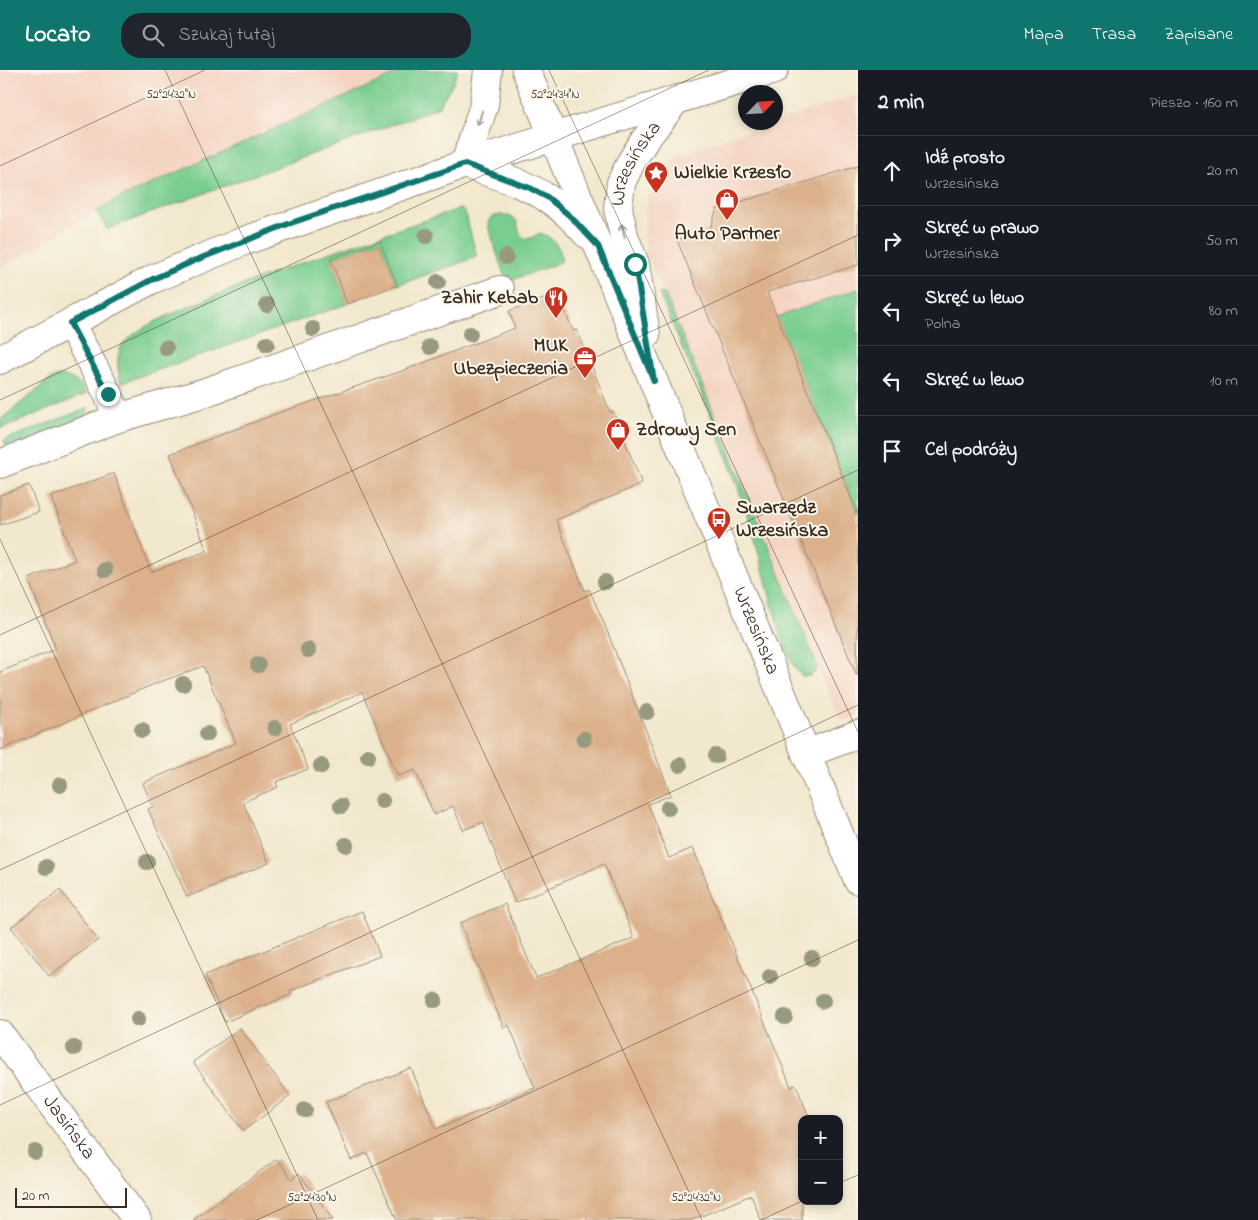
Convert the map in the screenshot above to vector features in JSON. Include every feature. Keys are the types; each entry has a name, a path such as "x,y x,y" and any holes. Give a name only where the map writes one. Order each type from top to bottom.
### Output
{"street":[{"path":"465,164 484,105 488,70"},
{"name":"Wrzesińska","path":"526,70 858,880"},
{"path":"0,360 153,279 204,256 288,224 465,164 774,70"},
{"name":"Wrzesińska","path":"654,381 635,264 624,236 618,208 621,182 631,162 644,141 676,100"},
{"name":"Wrzesińska","path":"465,164 522,185 547,197 570,216 598,246"},
{"path":"0,464 118,418 200,394 500,290"},
{"path":"70,323 108,394 118,418"},
{"path":"806,754 858,734"},
{"name":"Jasińska","path":"0,1034 9,1064 138,1220"}],"shaded area":[{"path":"0,70 405,70 111,202 0,269"},
{"path":"858,95 858,715 845,720 839,718 830,697 665,294 647,256 644,233 646,206 650,191 657,177 675,157 752,130 783,130 783,120"}],"green space":[{"path":"405,70 458,70 453,83 438,107 419,115 107,229 96,211 111,202"},
{"path":"461,209 465,212 477,257 397,285 380,241 331,259 347,304 121,383 118,369 120,350 129,339 148,325 298,264"},
{"path":"501,215 516,220 524,238 531,238 540,233 549,237 559,248 561,262 509,280 504,275 488,226 491,218"},
{"path":"858,289 858,514 777,317"},
{"path":"659,293 665,294 817,665 816,671 810,676 802,676 790,658 775,614 744,504 703,398"},
{"path":"57,376 74,380 86,394 0,429 0,420 49,380"},
{"path":"88,408 87,415 8,450 4,440"}],"building":[{"path":"858,166 858,265 767,292 858,514 857,676 677,240 710,229 717,209"},
{"path":"380,241 397,285 347,304 331,259"},
{"path":"558,294 573,331 577,330 610,412 613,411 642,484 556,520 585,591 589,589 604,623 671,795 648,804 669,858 693,848 791,1087 796,1085 808,1115 798,1115 798,1205 802,1205 802,1220 761,1220 751,1195 692,1220 397,1220 367,1153 351,1160 326,1102 411,1068 436,1129 535,1088 509,1025 504,1028 460,923 505,904 536,978 634,938 604,864 515,903 483,822 463,830 453,806 434,815 415,770 398,776 362,692 290,724 308,769 276,782 278,787 243,802 269,863 187,897 148,809 153,807 143,783 236,743 203,666 152,685 0,750 0,672 56,649 28,579 75,560 51,497 114,473 151,572 207,551 170,454 281,412 402,371 515,328 509,311"},
{"path":"29,485 39,512 0,525 0,495"},
{"path":"60,890 98,940 49,976 11,927"},
{"path":"362,911 380,956 290,991 292,994 225,1022 205,975"},
{"path":"240,1028 290,1096 243,1131 193,1062"},
{"path":"277,1159 292,1179 299,1173 333,1220 193,1220"}],"place":[{"name":"Wielkie Krzesło","path":"656,194"},
{"name":"Auto Partner","path":"727,221"},
{"name":"Zahir Kebab","path":"556,319"},
{"name":"MUK Ubezpieczenia","path":"585,379"},
{"name":"Zdrowy Sen","path":"618,451"},
{"name":"Swarzędz Wrzesińska","path":"719,540"}],"route":[{"path":"108,394 70,323 153,279 196,260 288,224 465,164 530,188 547,197 561,207 598,246 654,381 635,264"}]}
